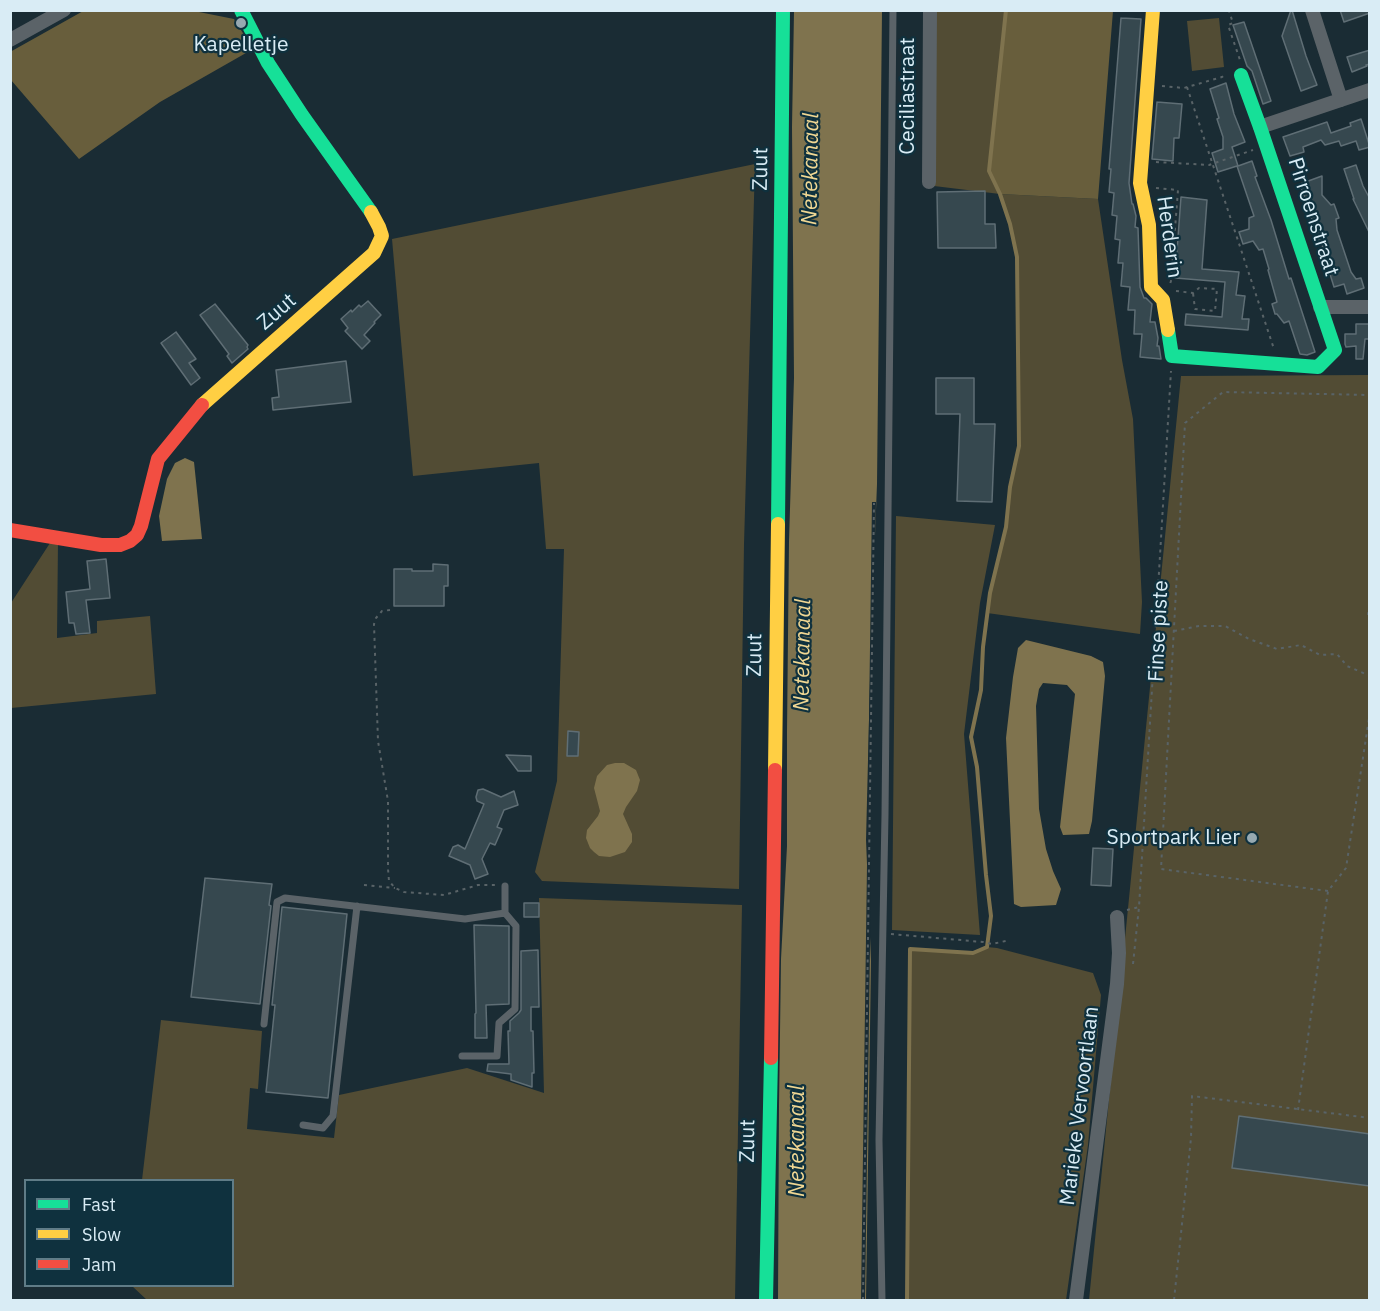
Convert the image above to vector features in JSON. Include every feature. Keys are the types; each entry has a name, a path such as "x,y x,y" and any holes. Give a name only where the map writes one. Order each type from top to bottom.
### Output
{"street":[{"path":"10,39 64,10"},
{"name":"Zuut","path":"766,1300 774,900 783,10"},
{"name":"Ceciliastraat","path":"929,182 930,10"},
{"name":"Herderin","path":"1152,10 1140,161 1141,187 1149,225 1151,287 1165,295 1172,356"},
{"path":"1312,10 1341,100"},
{"name":"Zuut","path":"10,530 101,545 120,545 137,535 158,459 171,441 203,404 374,253 380,244 382,236 372,214 268,63 240,11"},
{"name":"Pirroenstraat","path":"1241,75 1267,145 1335,350 1318,367 1273,364"},
{"path":"1260,127 1370,90"},
{"path":"1320,307 1370,307"},
{"path":"1172,356 1273,364"},
{"name":"Marieke Vervoortlaan","path":"1076,1300 1117,984 1119,952 1117,917"}],"lane":[{"path":"882,1300 879,1140 893,10"},
{"path":"462,1056 497,1056 499,1023 515,1009 516,926 505,913 505,885"},
{"path":"264,1024 277,902 285,898 465,919 505,913"},
{"path":"303,1125 323,1128 333,1116 357,906"}],"path":[{"path":"1230,10 1228,11 1233,23 1228,25 1241,62 1241,75"},
{"path":"1146,85 1184,88 1222,77 1233,70 1241,75"},
{"path":"1188,87 1274,350 1273,364"},
{"path":"1140,161 1213,165 1267,145"},
{"path":"1141,187 1178,190 1171,281 1165,295 1193,293 1199,288 1217,290 1215,311 1195,309 1193,293"},
{"path":"1133,965 1139,908 1172,356"},
{"name":"Finse piste","path":"1328,891 1161,869 1185,423 1223,392 1370,395"},
{"path":"863,1300 874,503"},
{"path":"1369,616 1370,602"},
{"path":"390,610 382,611 374,624 378,741 388,801 387,868 389,881 395,888"},
{"path":"1174,631 1199,626 1225,626 1249,639 1277,649 1301,645 1320,655 1337,654 1347,666 1370,676"},
{"path":"1298,1110 1328,891 1346,868 1370,712"},
{"path":"364,885 395,888 404,892 444,895 478,885 505,885"},
{"path":"883,933 992,944 1010,940"},
{"path":"1174,1300 1191,1138 1192,1096 1370,1118"}],"shaded area":[{"path":"85,10 194,11 234,19 253,49 160,102 79,159 11,80 10,52"},
{"path":"933,11 1006,11 989,171 1000,194 934,186"},
{"path":"1006,11 1113,11 1098,199 1000,194 989,171"},
{"path":"1219,18 1224,67 1192,71 1187,21"},
{"path":"755,164 744,544 739,889 542,881 535,872 557,781 564,549 546,549 539,463 413,476 392,239"},
{"path":"1000,194 1098,199 1133,419 1142,602 1140,634 987,613 1006,527 1010,487 1019,446 1017,257 1010,224"},
{"name":"Sportpark Lier","path":"1369,375 1369,1300 1089,1300 1181,376"},
{"path":"896,516 995,525 980,603 964,734 980,935 892,930"},
{"path":"58,542 57,638 97,633 97,621 150,616 156,694 11,708 11,603 50,543"},
{"path":"539,898 742,905 735,1300 147,1300 133,1287 234,1287 234,1179 142,1179 161,1020 262,1031 258,1089 250,1088 247,1129 334,1138 339,1095 467,1068 544,1093"},
{"path":"987,947 1093,973 1101,995 1088,1145 1066,1300 907,1300 910,949 973,953"}],"water":[{"name":"Netekanaal","path":"794,11 882,11 877,484 866,840 871,961 866,1300 778,1300 781,959 787,846 789,541 794,378 792,127"},
{"path":"185,458 194,462 202,539 162,541 159,516 167,479 175,463"},
{"path":"1026,640 1091,656 1103,662 1105,676 1089,834 1063,835 1060,827 1075,694 1067,685 1043,683 1039,689 1036,706 1039,809 1046,849 1061,889 1056,905 1021,907 1014,904 1006,738 1018,648"},
{"path":"624,763 636,770 640,780 637,791 623,814 632,834 632,842 625,852 610,857 599,856 590,848 586,838 587,830 600,811 594,788 597,776 607,765"}],"pier":[{"path":"872,502 876,502 869,840 871,875 865,1300 861,1300"}],"building":[{"path":"1291,10 1317,85 1301,91 1282,36"},
{"path":"1340,10 1370,10 1370,13 1344,22"},
{"path":"1121,18 1141,19 1129,183 1136,216 1135,227 1138,228 1140,287 1144,298 1152,304 1150,322 1155,322 1157,346 1159,346 1161,359 1140,357 1142,334 1134,334 1135,310 1128,310 1130,287 1121,286 1123,263 1118,263 1120,240 1115,239 1117,216 1112,215 1114,193 1109,192"},
{"path":"1244,22 1271,101 1263,104 1233,25"},
{"path":"1370,50 1370,64 1352,72 1347,57"},
{"path":"1226,83 1234,114 1245,142 1232,147 1238,166 1252,161 1257,176 1255,177 1315,352 1307,355 1300,354 1289,321 1284,323 1275,314 1272,304 1277,302 1263,249 1259,250 1253,241 1243,244 1239,232 1249,229 1249,218 1254,216 1237,166 1218,172 1212,153 1223,149 1223,137 1210,89"},
{"path":"1157,102 1182,104 1179,138 1174,138 1173,161 1152,159"},
{"path":"1361,119 1370,147 1359,150 1356,141 1341,146 1339,141 1325,145 1321,140 1303,147 1304,152 1290,156 1283,137 1327,122 1331,133 1351,126 1350,123"},
{"path":"1356,165 1370,199 1370,234 1353,199 1344,169"},
{"path":"1322,176 1322,195 1331,205 1334,204 1339,218 1336,219 1337,230 1351,272 1356,279 1361,278 1364,288 1347,294 1344,284 1334,287 1329,271 1331,271 1300,184"},
{"path":"985,191 985,224 995,224 996,248 938,248 937,192"},
{"path":"1181,197 1207,200 1202,269 1239,272 1236,295 1245,296 1242,319 1249,319 1248,330 1185,325 1186,314 1222,317 1225,282 1175,278"},
{"path":"368,301 381,315 364,335 370,341 362,349 345,331 348,328 341,319 351,310 352,312 359,305 361,307"},
{"path":"215,304 248,345 248,349 232,363 227,356 229,354 200,315"},
{"path":"1356,324 1370,324 1370,339 1365,339 1363,359 1356,359 1356,346 1346,347 1345,344 1345,334 1356,334"},
{"path":"176,332 196,359 189,363 200,378 191,385 161,343"},
{"path":"346,361 351,402 273,410 272,398 279,397 276,370"},
{"path":"936,378 974,378 974,424 995,424 992,502 957,501 960,414 936,414"},
{"path":"106,559 110,598 86,600 90,633 76,634 74,623 69,623 66,592 90,589 87,561"},
{"path":"433,564 448,565 448,586 444,586 444,606 394,606 394,569 433,571"},
{"path":"568,731 579,732 578,756 567,756"},
{"path":"506,755 531,756 531,771 518,771"},
{"path":"483,789 501,797 514,791 518,805 504,810 497,827 502,829 495,845 490,843 482,859 488,874 475,879 470,865 449,856 453,847 458,845 465,849 484,804 477,801 476,797 478,790"},
{"path":"1093,848 1113,849 1111,886 1091,885"},
{"path":"205,878 272,884 260,1004 191,997"},
{"path":"524,903 539,903 539,917 524,917"},
{"path":"282,907 347,914 328,1098 266,1092"},
{"path":"474,925 509,926 509,1004 486,1005 487,1038 475,1038"},
{"path":"538,950 539,1007 531,1007 534,1073 532,1073 532,1087 511,1080 511,1074 487,1071 488,1064 509,1064 510,1021 521,1010 521,951"},
{"path":"1239,1116 1370,1134 1370,1186 1232,1168"}],"waterway":[{"path":"907,1300 910,949 973,953 987,947 991,916 977,767 971,737 981,690 983,647 990,593 1006,527 1010,487 1019,446 1017,257 1010,224 989,171 1006,10"}],"traffic: fast":[{"path":"241,10 268,63 371,212"},
{"path":"778,524 783,10"},
{"path":"1168,330 1172,356 1318,367 1335,350 1241,75"},
{"path":"766,1300 771,1058"}],"traffic: slow":[{"path":"1153,10 1140,183 1149,225 1151,287 1163,300 1168,330"},
{"path":"202,405 374,253 382,236 371,212"},
{"path":"775,770 778,524"}],"traffic: jam":[{"path":"10,530 101,545 120,545 130,541 137,535 141,526 158,459 202,405"},
{"path":"771,1058 775,770"}],"place":[{"name":"Kapelletje","path":"241,23"},
{"name":"Sportpark Lier","path":"1252,838"}]}
